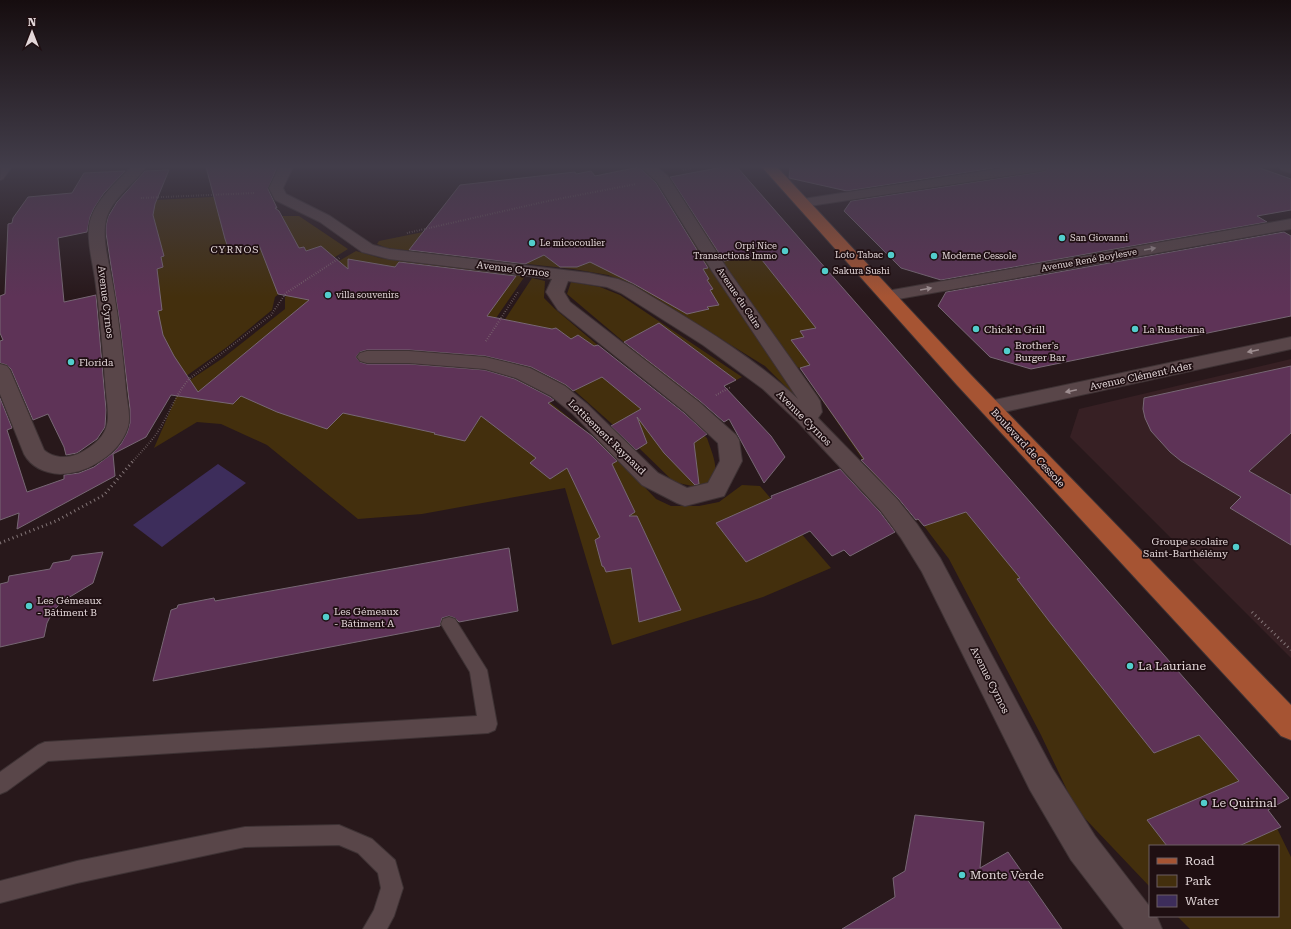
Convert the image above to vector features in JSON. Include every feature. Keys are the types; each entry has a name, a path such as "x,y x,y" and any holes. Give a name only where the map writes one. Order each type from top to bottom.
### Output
{"main road":[{"name":"Boulevard de Cessole","path":"810,210 990,408 1291,726"}],"street":[{"name":"Avenue Cyrnos","path":"0,370 35,454 41,461 56,465 77,463 96,453 111,440 115,434 118,427 116,384 105,288 96,231 98,220 103,210"},
{"name":"Avenue Cyrnos","path":"307,210 325,219 368,249 389,254 602,280 621,286 710,341 770,384 805,417 889,506 909,531 931,565 1041,779 1083,848 1145,929"},
{"name":"Avenue du Caire","path":"680,210 810,401 812,412 805,417"},
{"name":"Avenue René Boylesve","path":"887,296 1291,224"},
{"name":"Lottisement Raynaud","path":"367,357 408,357 472,362 497,365 523,373 558,391 580,409 650,479 685,497 716,490 731,461 728,440 692,407 564,306 555,292 562,275"},
{"name":"Avenue Clément Ader","path":"990,408 1291,343"}],"lane":[{"path":"0,784 45,752 488,724 478,670 450,624"},
{"path":"0,892 76,872 244,837 339,835 365,846 388,867 392,888 383,916 374,929"}],"path":[{"path":"404,234 507,210"},
{"path":"0,543 56,521 104,495 151,441 161,426 180,390 189,380 271,315 286,293 361,245"},
{"path":"472,362 531,272"},
{"path":"692,407 756,373"},
{"path":"1252,612 1291,650"}],"shaded area":[{"name":"Groupe scolaire Saint-Barthélémy","path":"1291,359 1291,658 1070,437 1079,409"}],"green space":[{"path":"150,210 274,210 278,216 299,216 348,249 290,285 275,297 272,310 227,347 175,384 131,420 112,263"},
{"path":"530,210 672,210 799,400 765,366 639,288 608,275 573,269 387,248 377,244 379,241"},
{"path":"704,214 838,315 1154,753 1199,735 1268,810 1291,857 1291,929 1190,929 1178,917 1279,917 1279,845 1149,845 1149,886 1076,809 1041,735 949,559 924,526 872,473 800,368 793,366 690,216"},
{"path":"356,251 380,258 525,276 472,353 384,349 335,352 375,376 387,362 431,363 526,383 608,449 656,499 671,506 699,506 719,502 742,485 760,486 831,568 763,597 612,645 565,488 422,514 358,519 267,445 221,424 197,422 154,448 181,386 223,358 285,309 285,297 320,272"},
{"path":"532,278 545,281 544,298 555,309 707,438 715,466 712,483 701,488 674,482 639,448 575,391 541,372 516,362 483,353"},
{"path":"571,282 600,287 620,295 742,377 695,402 567,294"}],"water":[{"path":"218,464 246,483 162,547 133,525"}],"building":[{"path":"18,210 93,210 87,232 58,238 64,302 96,295 106,410 105,427 97,439 77,453 66,455 64,447 48,414 33,420 11,369 7,365 0,363 0,341 3,340 0,333 0,296 5,294 8,224 12,223 13,218"},
{"path":"112,210 154,210 153,215 164,256 161,257 163,267 157,269 162,310 158,311 163,335 174,356 198,392 309,300 278,294 259,245 230,253 217,210 278,210 299,248 304,247 306,251 321,246 348,269 348,259 395,267 399,262 516,276 487,316 552,329 556,328 571,339 578,335 594,346 598,345 684,413 707,434 694,443 699,484 695,485 664,453 637,417 647,443 636,450 611,426 641,409 602,377 573,391 566,385 531,367 485,356 409,350 367,350 360,352 356,357 360,362 367,364 409,364 485,370 515,379 554,400 548,403 592,436 617,461 612,464 635,512 629,516 637,516 681,610 639,622 631,568 606,572 602,566 595,540 600,537 567,468 550,479 530,463 536,458 481,416 465,441 343,413 327,429 277,412 241,396 233,404 171,395 146,437 113,454 115,476 17,529 19,513 0,520 0,398 12,428 7,430 27,492 64,479 64,475 79,473 94,467 113,453 121,444 127,433 130,423 130,409 120,325 106,233 108,217"},
{"path":"440,210 673,210 708,268 703,269 709,279 707,280 713,289 710,290 719,305 707,307 709,309 687,314 634,284 590,262 577,267 560,267 544,255 525,264 409,250"},
{"path":"691,210 775,210 1289,798 1268,810 1281,827 1241,845 1166,845 1147,820 1239,781 1199,735 1154,753 1017,579 1020,578 966,512 924,526 918,519 916,520 898,498 861,460 864,459 800,368 810,365 791,340 804,337 800,331 816,328 758,255 724,261"},
{"path":"1289,210 1257,216 1267,222 941,280 901,268 844,211"},
{"path":"1284,232 1291,236 1291,316 1031,369 990,357 938,306 946,292"},
{"path":"659,323 736,380 724,386 771,436 785,457 764,483 729,419 724,422 700,401 624,342"},
{"path":"1291,366 1291,433 1249,471 1291,495 1291,545 1230,508 1241,497 1181,461 1170,452 1151,431 1143,409 1144,398"},
{"path":"840,469 880,512 895,532 850,556 844,550 832,556 810,531 746,562 716,523 772,498 771,496"},
{"name":"Les Gémeaux - Bâtiment A","path":"509,548 518,611 459,622 455,618 449,616 442,618 440,626 153,681 171,610 177,608 178,605 214,598 215,601"},
{"name":"Les Gémeaux - Bâtiment B","path":"103,552 93,583 63,601 53,611 47,623 44,637 0,647 0,584 8,582 9,576 50,569 53,563 70,560 72,556"},
{"name":"Monte Verde","path":"915,815 984,822 980,868 1008,852 1062,929 842,929 895,897 893,878 905,871"}],"place":[{"name":"San Giovanni","path":"1062,238"},
{"name":"Le micocoulier","path":"532,243"},
{"name":"Orpi Nice Transactions Immo","path":"785,251"},
{"name":"Loto Tabac","path":"891,255"},
{"name":"Moderne Cessole","path":"934,256"},
{"name":"Sakura Sushi","path":"825,271"},
{"name":"villa souvenirs","path":"328,295"},
{"name":"Chick'n Grill","path":"976,329"},
{"name":"La Rusticana","path":"1135,329"},
{"name":"Brother's Burger Bar","path":"1007,351"},
{"name":"Florida","path":"71,362"},
{"name":"Groupe scolaire Saint-Barthélémy","path":"1236,547"},
{"name":"Les Gémeaux - Bâtiment B","path":"29,606"},
{"name":"Les Gémeaux - Bâtiment A","path":"326,617"},
{"name":"La Lauriane","path":"1130,666"},
{"name":"Le Quirinal","path":"1204,803"},
{"name":"Monte Verde","path":"962,875"}],"district":[{"name":"CYRNOS","path":"235,249"}]}
